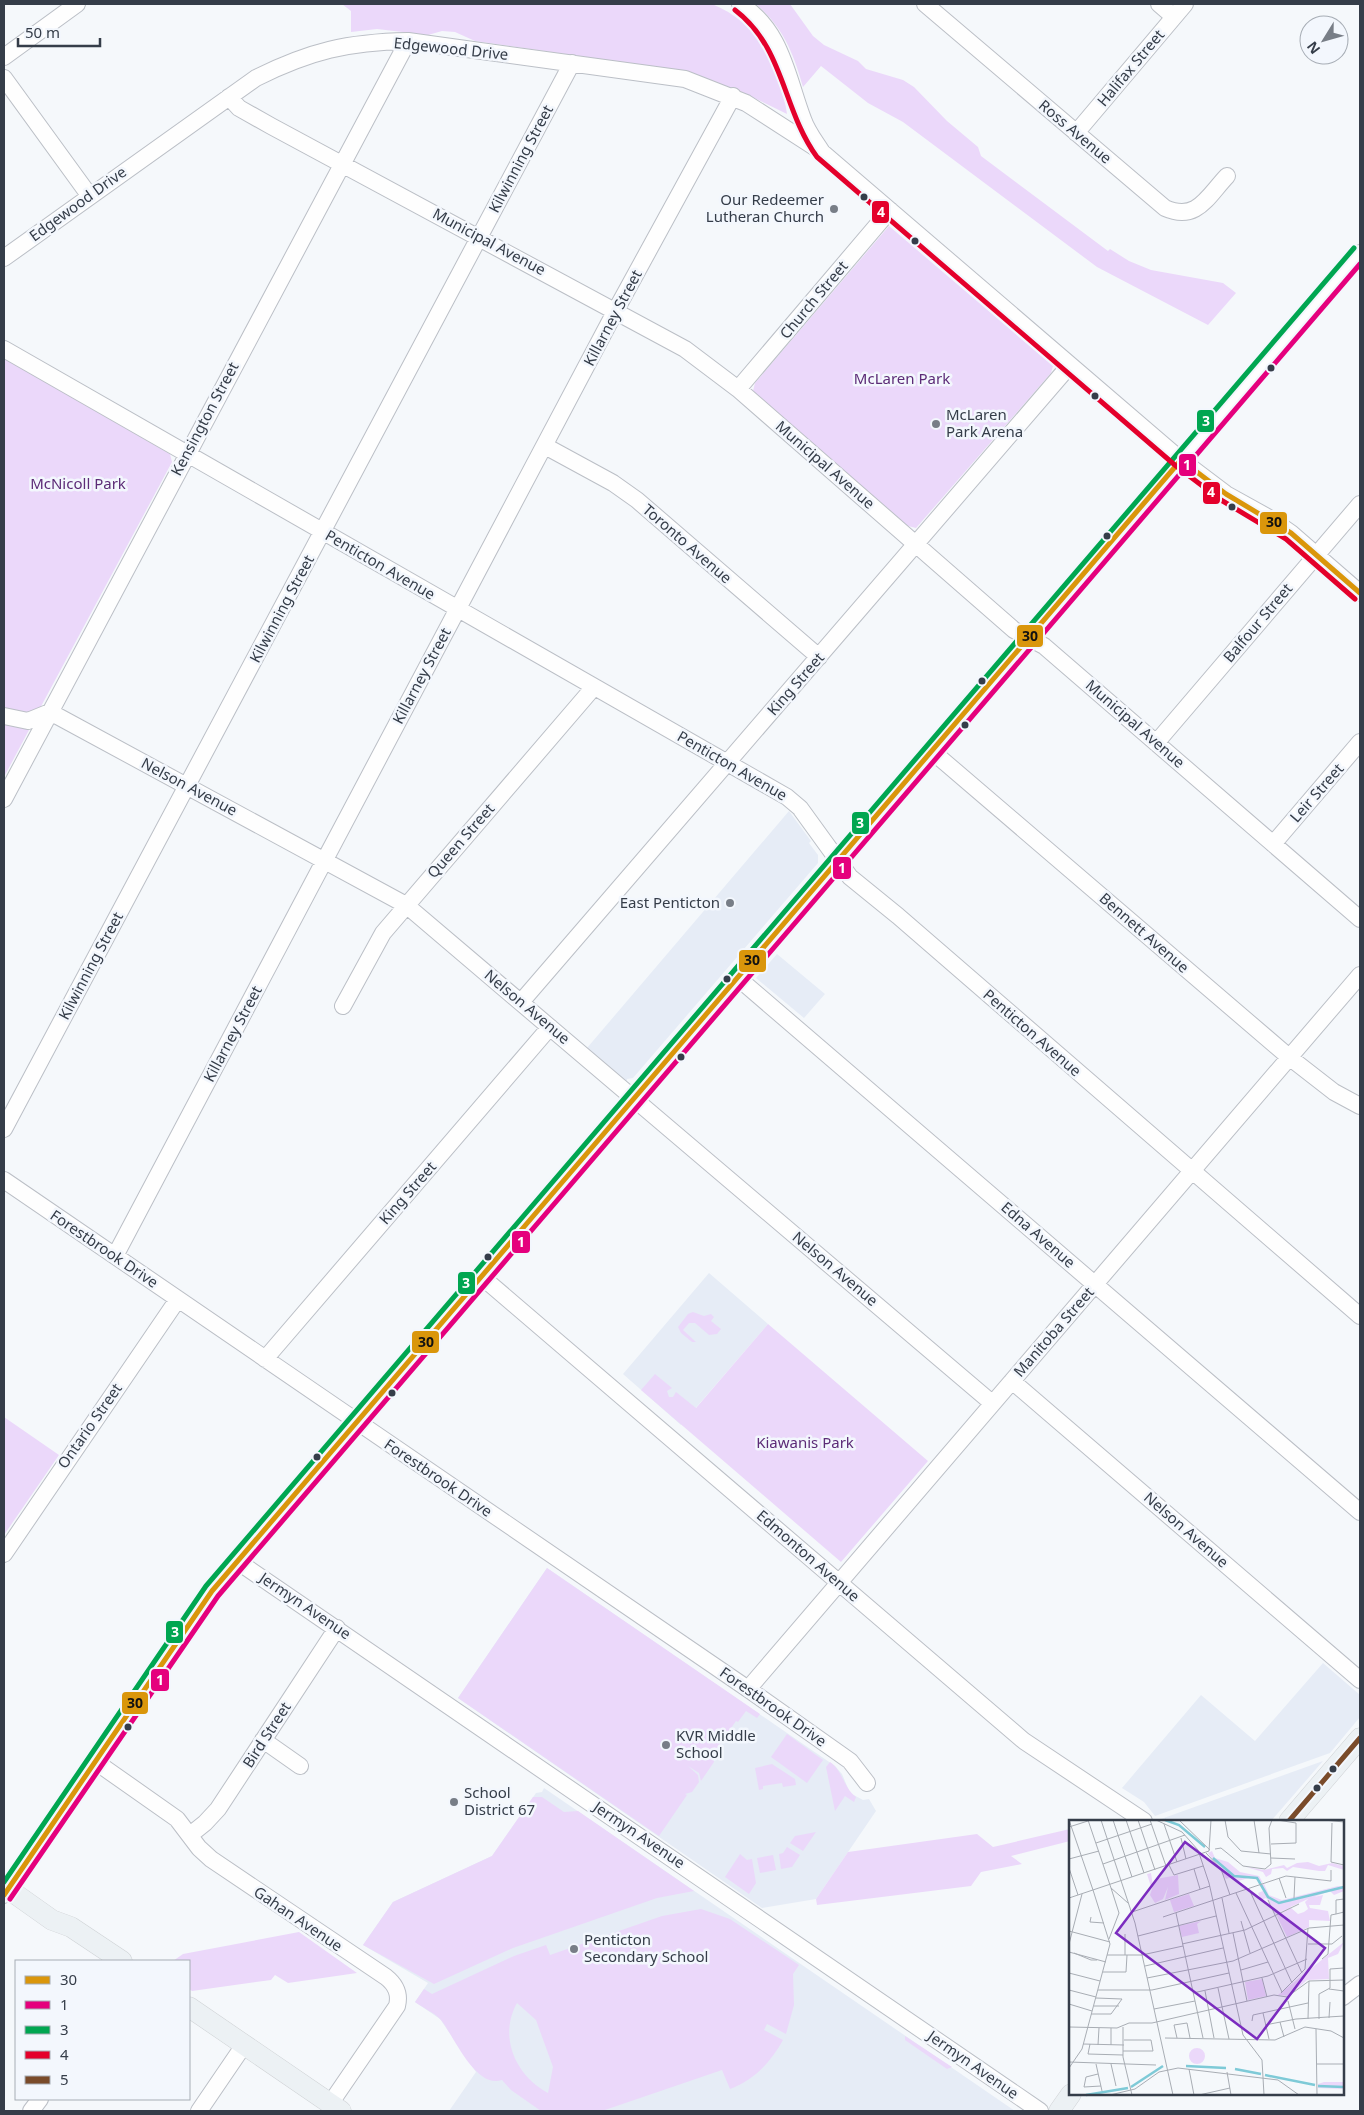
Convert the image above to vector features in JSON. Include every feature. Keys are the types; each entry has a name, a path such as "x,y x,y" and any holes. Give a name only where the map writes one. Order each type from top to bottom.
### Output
{"main road":[{"path":"1290,1820 1360,1738"},
{"path":"7,1884 59,1910 71,1927 120,1960"},
{"path":"190,2008 335,2108"},
{"path":"1059,2111 1070,2095"}],"street":[{"path":"4,57 77,4"},
{"path":"740,4 760,20 776,42 786,66 803,120 822,152 1181,460 1226,494 1277,523 1360,593"},
{"name":"Ross Avenue","path":"925,4 1165,208 1178,214 1194,212 1227,176"},
{"path":"1159,4 1174,17"},
{"name":"Halifax Street","path":"1076,133 1185,4"},
{"name":"Edgewood Drive","path":"4,258 89,195 263,75 312,53 371,42 408,41 686,80 732,96 766,114 822,152"},
{"name":"Kensington Street","path":"4,799 408,41"},
{"name":"Kilwinning Street","path":"4,1128 572,63"},
{"path":"4,78 89,195"},
{"name":"Killarney Street","path":"115,1256 616,310 732,96"},
{"name":"Municipal Avenue","path":"229,97 240,108 341,164 616,310 685,349 738,389 1014,630 1044,646 1360,919"},
{"name":"Church Street","path":"738,389 890,210"},
{"path":"7,1884 96,1762 193,1618 237,1561 1360,253"},
{"name":"Penticton Avenue","path":"4,348 796,804 850,877 898,916 1191,1172 1360,1316"},
{"name":"King Street","path":"521,1002 1070,365"},
{"name":"Toronto Avenue","path":"545,446 613,483 637,500 818,657"},
{"name":"Balfour Street","path":"1156,743 1360,504"},
{"name":"Queen Street","path":"342,1006 383,933 594,687"},
{"path":"4,716 28,721 50,712"},
{"name":"Nelson Avenue","path":"50,712 406,905 992,1403"},
{"name":"Leir Street","path":"1273,844 1360,742"},
{"name":"Bennett Avenue","path":"933,752 1289,1058 1334,1092 1360,1106"},
{"name":"Manitoba Street","path":"748,1689 1360,975"},
{"name":"Edna Avenue","path":"738,978 1360,1512"},
{"name":"King Street","path":"265,1359 550,1027"},
{"name":"Forestbrook Drive","path":"4,1180 748,1689 850,1761 867,1782"},
{"name":"Edmonton Avenue","path":"482,1276 1024,1741 1142,1820"},
{"name":"Ontario Street","path":"4,1554 178,1299"},
{"name":"Nelson Avenue","path":"1012,1381 1360,1680"},
{"name":"Jermyn Avenue","path":"237,1561 1040,2111"},
{"name":"Bird Street","path":"190,1835 212,1817 337,1628"},
{"path":"263,1740 300,1766"},
{"name":"Gahan Avenue","path":"96,1762 178,1819 211,1859 386,1977 397,1990 398,2000 394,2011 335,2108"},
{"path":"1344,1996 1360,1984"},
{"path":"199,2111 244,2045"},
{"path":"31,2111 39,2100"}],"shaded area":[{"path":"789,811 811,841 809,843 818,855 818,863 633,1078 627,1079 627,1082 587,1048"},
{"path":"777,954 825,994 804,1018 756,978"},
{"path":"709,1273 768,1324 681,1425 623,1374"},
{"name":"KVR Middle School","path":"547,1568 835,1766 842,1774 850,1793 863,1800 869,1799 876,1811 816,1899 762,1908 458,1698"},
{"path":"1323,1663 1360,1695 1360,1717 1330,1753 1155,1816 1144,1802 1122,1788 1201,1695 1255,1741"},
{"path":"1323,1761 1272,1820 1161,1819"},
{"name":"Penticton Secondary School","path":"544,1788 1015,2111 449,2111 476,2072 440,2019 415,2002 428,1983 363,1945 393,1902 492,1856 536,1793 542,1792"}],"green space":[{"path":"342,4 712,4 725,10 747,26 763,46 784,99 787,114 742,92 676,70 475,41 455,32 442,31 428,35 377,29 351,32 351,11"},
{"path":"756,4 790,4 813,36 824,45 858,61 866,69 903,80 914,87 947,121 978,147 981,156 1108,251 1110,249 1129,261 1151,270 1223,283 1236,293 1208,325 1097,267 903,122 868,103 821,66 803,87 796,63 786,42 773,22"},
{"name":"McLaren Park","path":"889,226 1053,366 1051,373 916,528 908,526 753,391 755,383"},
{"name":"McNicoll Park","path":"4,358 170,454 172,462 38,712 28,714 4,707"},
{"path":"4,723 29,730 4,777"},
{"path":"693,1312 704,1316 711,1314 714,1317 711,1321 721,1329 717,1334 709,1335 695,1323 689,1323 683,1330 696,1342 692,1342 681,1333 678,1327 688,1314"},
{"name":"Kiawanis Park","path":"768,1324 928,1461 841,1562 641,1390 655,1374 672,1388 667,1391 669,1397 673,1397 676,1392 696,1408"},
{"path":"4,1417 59,1455 4,1535"},
{"name":"KVR Middle School","path":"547,1568 760,1714 757,1718 746,1711 738,1722 736,1721 713,1754 714,1762 701,1781 699,1773 688,1766 698,1775 699,1782 692,1792 685,1794 687,1795 659,1836 458,1698"},
{"path":"787,1734 823,1760 807,1783 771,1757"},
{"path":"830,1762 838,1770 848,1789 856,1797 854,1802 845,1796 835,1811 826,1767"},
{"path":"772,1764 795,1779 796,1785 783,1787 782,1783 763,1786 763,1789 759,1790 755,1768"},
{"path":"533,1797 542,1797 564,1812 578,1811 694,1891 657,1898 513,1948 434,1984 363,1945 393,1902 492,1856"},
{"path":"1069,1829 1069,1841 1011,1856 1022,1864 981,1872 971,1886 817,1905 816,1899 848,1852 977,1834 993,1847"},
{"path":"816,1832 803,1851 790,1843 795,1836"},
{"path":"787,1847 800,1855 792,1867 781,1869 779,1854 783,1853"},
{"path":"740,1854 747,1860 752,1859 756,1883 749,1894 725,1877"},
{"path":"773,1855 776,1870 760,1873 757,1858"},
{"path":"701,1909 730,1919 799,1965 793,1974 794,2005 786,2034 767,2024 764,2030 783,2040 773,2056 761,2069 747,2081 730,2089 722,2070 602,2111 541,2111 511,2090 502,2080 492,2081 483,2077 466,2059 441,2020 415,2002 424,1989 432,1994 514,1956 546,1945 550,1955 662,1916","holes":["517,2003 536,2020 553,2067 548,2093 527,2077 513,2054 510,2042 509,2029"]},
{"path":"299,1932 357,1973 288,1983 275,1975 271,1980 192,1991 190,1990 190,1960 174,1960 183,1954"},
{"path":"905,2036 952,2067 947,2069 905,2040"}],"transit line":[{"name":"4","path":"735,10 751,25 764,42 782,80 796,119 817,157 1176,466 1221,500 1286,539 1355,599"},
{"name":"3","path":"4,1882 206,1586 1354,248"},
{"name":"1","path":"10,1899 218,1596 1360,264"},
{"name":"30","path":"1181,460 1226,494 1291,533 1360,593"},
{"name":"30","path":"4,1895 212,1591 1181,460"},
{"name":"5","path":"1290,1820 1360,1738"}],"place":[{"name":"Our Redeemer Lutheran Church","path":"834,209"},
{"name":"McLaren Park Arena","path":"936,424"},
{"name":"East Penticton","path":"730,903"},
{"name":"KVR Middle School","path":"666,1745"},
{"name":"School District 67","path":"454,1802"},
{"name":"Penticton Secondary School","path":"574,1949"}]}
